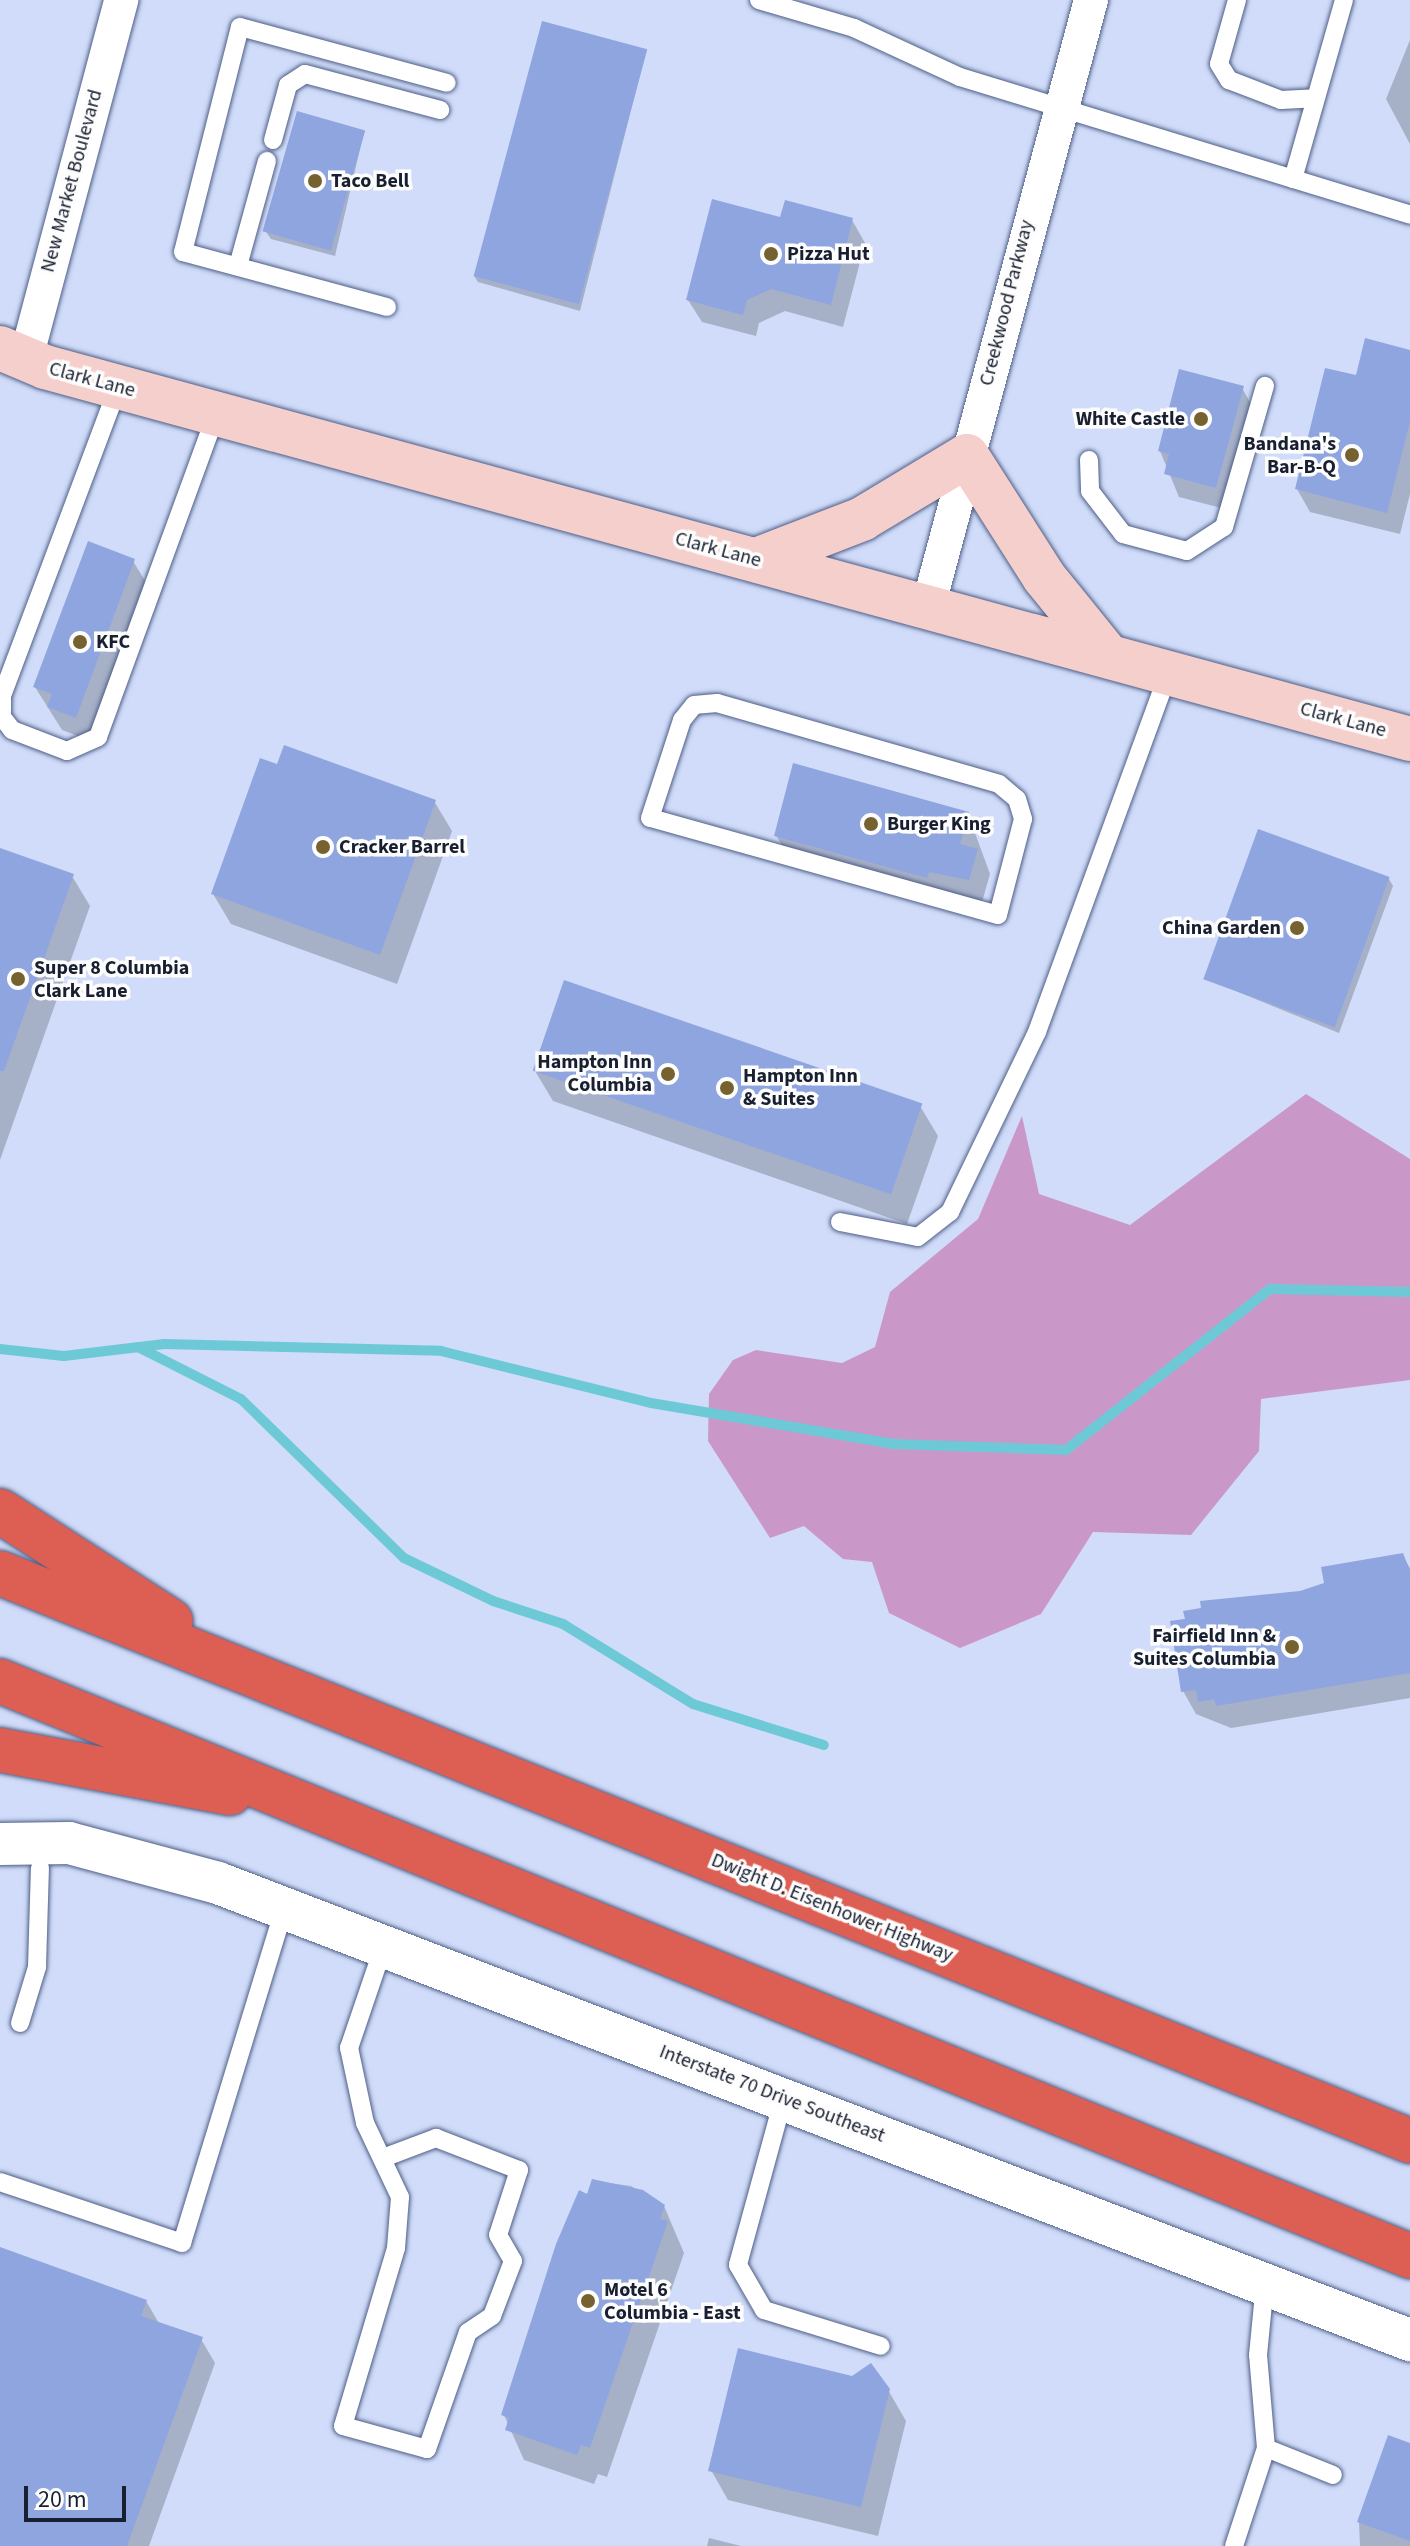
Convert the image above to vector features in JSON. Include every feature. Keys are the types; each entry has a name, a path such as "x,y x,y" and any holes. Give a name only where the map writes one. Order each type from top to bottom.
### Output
{"highway":[{"path":"0,1511 254,1675"},
{"path":"0,1573 254,1675"},
{"name":"Dwight D. Eisenhower Highway","path":"254,1675 1410,2141"},
{"path":"0,1681 1410,2256"},
{"path":"0,1750 315,1807"}],"main road":[{"name":"Clark Lane","path":"8,357 1410,739"},
{"path":"756,560 862,519 967,456 1044,577 1108,656"}],"street":[{"name":"New Market Boulevard","path":"8,357 121,0"},
{"name":"Creekwood Parkway","path":"928,607 1091,0"},
{"name":"Interstate 70 Drive Southeast","path":"0,1844 69,1843 285,1907 385,1943 783,2100 1265,2280 1410,2340"},
{"name":"Interstate 70 Drive Southeast","path":"20,1870 130,1861"}],"lane":[{"path":"759,0 854,28 960,77 1410,215"},
{"path":"1237,0 1219,64 1229,80 1281,100 1315,98"},
{"path":"1293,179 1344,0"},
{"path":"387,307 183,252 240,27 447,83"},
{"path":"273,140 288,85 305,74 440,110"},
{"path":"238,266 267,161"},
{"path":"1089,460 1090,491 1123,534 1187,551 1224,527 1265,386"},
{"path":"118,387 2,695 2,717 12,730 67,751 98,737 216,414"},
{"path":"840,1222 918,1237 950,1212 1037,1032 1169,672"},
{"path":"717,703 888,753 999,784 1017,799 1023,819 998,915 650,818 694,705 717,703"},
{"path":"20,1870 37,1967 20,2023"},
{"path":"0,2182 182,2243 285,1907"},
{"path":"383,2158 436,2138 519,2170 498,2235 513,2261 492,2316 468,2332 427,2449 343,2426 396,2248 400,2197 383,2158 354,2086 349,2048 385,1943"},
{"path":"783,2100 738,2265 764,2310 881,2346"},
{"path":"1234,2546 1266,2448 1258,2355 1265,2280"},
{"path":"1266,2448 1333,2475"}],"shaded area":[{"path":"1306,1094 1410,1159 1410,1380 1261,1399 1259,1451 1191,1535 1093,1532 1041,1614 960,1648 889,1613 872,1562 843,1559 804,1526 770,1538 708,1441 709,1394 733,1360 756,1350 842,1363 875,1347 890,1292 978,1219 1022,1116 1039,1194 1130,1225"}],"building":[{"path":"542,21 647,49 579,304 474,276"},
{"name":"Taco Bell","path":"297,111 365,131 331,251 263,231"},
{"name":"Pizza Hut","path":"712,199 780,217 785,200 853,218 831,305 771,289 747,300 743,315 686,300"},
{"name":"Bandana's Bar-B-Q","path":"1365,338 1410,350 1410,421 1387,513 1295,489 1325,368 1356,375"},
{"name":"White Castle","path":"1179,369 1244,386 1216,488 1164,474 1169,454 1158,451"},
{"name":"KFC","path":"88,541 135,559 76,718 47,707 52,694 33,687"},
{"name":"Cracker Barrel","path":"284,745 436,800 380,955 211,894 260,758 277,764"},
{"name":"Burger King","path":"793,763 969,812 960,844 978,849 969,880 929,872 927,878 774,836"},
{"name":"China Garden","path":"1258,829 1390,877 1335,1027 1203,979"},
{"name":"Super 8 Columbia Clark Lane","path":"0,848 74,874 4,1071 0,1071"},
{"name":"Hampton Inn & Suites","path":"564,980 922,1103 891,1194 533,1071"},
{"name":"Fairfield Inn & Suites Columbia","path":"1403,1553 1410,1571 1410,1673 1216,1706 1214,1699 1198,1702 1196,1690 1181,1692 1170,1621 1185,1619 1183,1611 1201,1608 1200,1601 1300,1591 1324,1583 1321,1567"},
{"name":"Motel 6 Columbia - East","path":"592,2179 643,2190 665,2205 660,2219 668,2221 590,2448 581,2445 577,2455 505,2430 509,2418 501,2415 556,2244 579,2190 587,2194"},
{"path":"0,2247 147,2300 141,2316 203,2337 127,2546 0,2546"},
{"path":"738,2348 852,2376 871,2363 890,2389 861,2507 708,2471"},
{"path":"1388,2435 1410,2443 1410,2541 1357,2522"}],"waterway":[{"path":"0,1349 64,1356 164,1344 441,1351 651,1403 894,1444 1066,1450 1270,1289 1410,1292"},
{"path":"138,1347 241,1399 404,1558 493,1601 563,1624 693,1704 824,1745"}],"place":[{"name":"Taco Bell","path":"315,181"},
{"name":"Pizza Hut","path":"771,254"},
{"name":"White Castle","path":"1201,419"},
{"name":"Bandana's Bar-B-Q","path":"1352,455"},
{"name":"KFC","path":"80,642"},
{"name":"Burger King","path":"871,824"},
{"name":"Cracker Barrel","path":"323,847"},
{"name":"China Garden","path":"1297,928"},
{"name":"Super 8 Columbia Clark Lane","path":"18,979"},
{"name":"Hampton Inn Columbia","path":"668,1074"},
{"name":"Hampton Inn & Suites","path":"727,1088"},
{"name":"Fairfield Inn & Suites Columbia","path":"1292,1647"},
{"name":"Motel 6 Columbia - East","path":"588,2301"}]}
